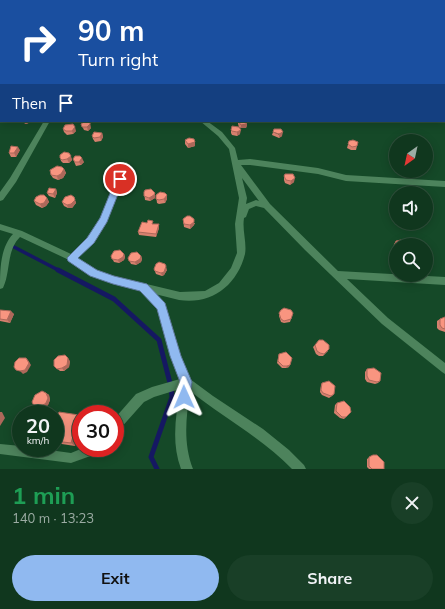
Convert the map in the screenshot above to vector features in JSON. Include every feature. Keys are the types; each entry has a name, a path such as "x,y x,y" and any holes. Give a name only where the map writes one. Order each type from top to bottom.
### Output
{"street":[{"path":"0,198 13,180 46,122"},
{"path":"0,227 19,233 72,258 94,273 113,280 180,296 206,295 222,286 235,270 241,253 239,224 243,198 232,148 213,128 204,122"},
{"path":"236,163 250,162 318,171 346,178 445,184"},
{"path":"236,163 267,206 336,275 385,321 445,370"},
{"path":"72,258 91,240 104,219 126,165"},
{"path":"239,224 246,207 256,203 267,206"},
{"path":"0,285 4,246 10,239 19,233"},
{"path":"336,275 445,281"},
{"path":"143,287 161,306 176,356 186,382 180,427 180,444 187,469"},
{"path":"124,416 140,398 152,392 186,382"},
{"path":"186,382 209,400 259,432 300,469"},
{"path":"0,449 71,458 74,457"}],"building":[{"path":"84,122 90,122 87,127 82,127 81,124"},
{"path":"239,122 247,122 246,124 241,125"},
{"path":"73,124 75,127 72,131 66,131 63,129 65,125"},
{"path":"232,126 239,127 241,130 237,132 232,131"},
{"path":"274,129 281,129 283,132 279,134 273,132"},
{"path":"94,132 102,133 100,137 94,138 92,136"},
{"path":"189,138 194,139 195,142 188,144 185,140"},
{"path":"353,140 358,142 357,146 352,147 348,144 349,141"},
{"path":"11,146 18,147 14,153 9,153"},
{"path":"64,152 69,153 71,156 62,160 60,155"},
{"path":"75,156 80,156 82,158 79,162 75,162 73,159"},
{"path":"57,166 64,169 61,174 57,176 51,175 50,170"},
{"path":"285,174 293,174 295,178 291,181 286,180 284,176"},
{"path":"49,188 56,189 53,194 47,193"},
{"path":"151,189 155,193 154,195 149,198 144,196 145,190"},
{"path":"160,192 167,195 164,199 156,199 156,195"},
{"path":"44,195 47,198 44,203 40,204 34,201 36,197"},
{"path":"71,195 75,200 71,204 67,205 62,202 65,197"},
{"path":"187,216 194,219 194,222 190,225 184,224 183,219"},
{"path":"148,220 153,221 152,224 159,224 156,234 138,232 142,222 147,223"},
{"path":"120,250 124,254 123,257 118,260 112,259 111,256 114,251"},
{"path":"137,252 141,256 140,259 135,262 129,261 128,258 131,253"},
{"path":"159,262 165,264 166,266 164,272 161,273 155,271 154,269 156,264"},
{"path":"284,308 291,310 293,313 291,319 284,321 281,319 279,313"},
{"path":"0,310 11,311 7,320 0,319"},
{"path":"445,317 445,329 440,325 440,319"},
{"path":"319,340 323,340 329,345 329,349 324,354 317,351 315,345"},
{"path":"286,352 292,358 290,365 283,366 278,361 279,354"},
{"path":"65,355 68,358 67,365 57,369 54,366 54,360 58,356"},
{"path":"19,358 26,358 29,363 25,370 16,370 14,367 15,362"},
{"path":"374,368 381,373 380,381 377,382 369,380 367,376 367,369"},
{"path":"329,381 335,386 334,394 331,396 323,393 321,390 322,383"},
{"path":"42,391 46,393 48,398 46,403 43,405 34,405 32,402 35,395"},
{"path":"344,401 350,407 351,412 346,417 342,417 336,411 337,403"},
{"path":"64,413 72,414 71,443 64,442"},
{"path":"377,455 384,462 384,469 372,469 369,466 369,457"}],"waterway":[{"path":"14,247 60,271"},
{"path":"58,270 114,299 159,340 171,387 172,397 151,457 157,469"}],"route":[{"path":"120,179 104,219 91,240 72,258 94,273 113,280 143,287 161,306 176,356 186,382 184,397"}]}
